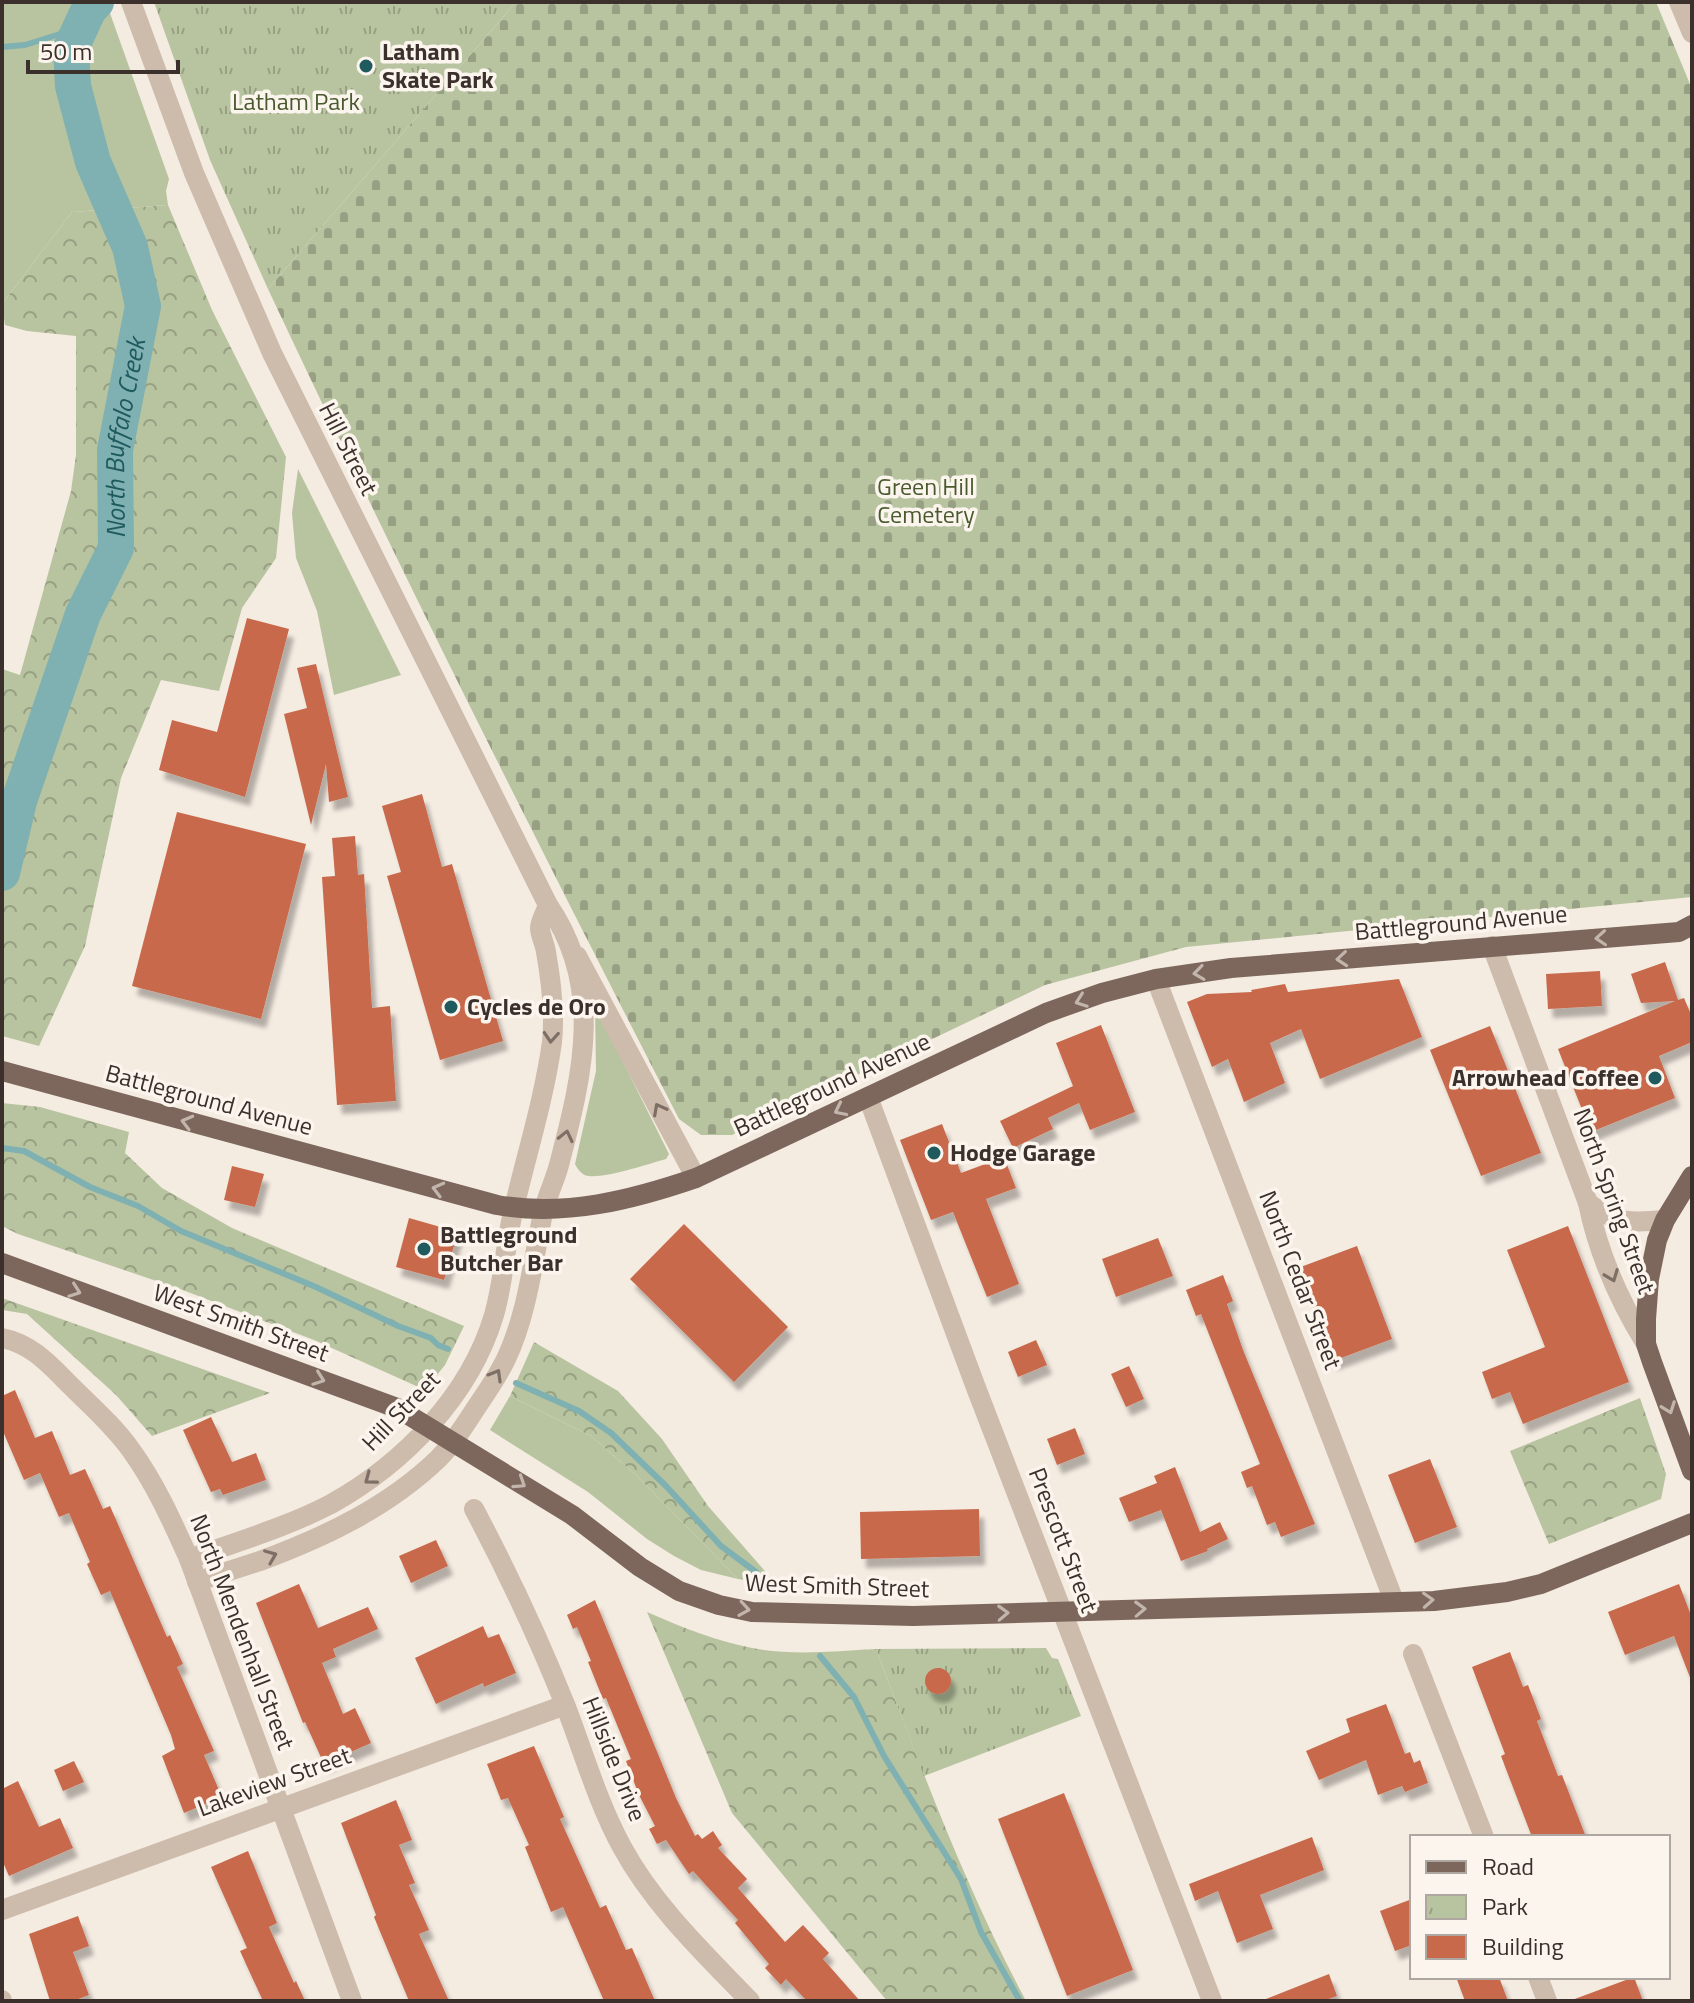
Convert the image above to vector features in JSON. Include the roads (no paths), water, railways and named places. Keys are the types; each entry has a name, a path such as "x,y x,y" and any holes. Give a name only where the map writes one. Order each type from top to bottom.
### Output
{"main road":[{"name":"Battleground Avenue","path":"2,1071 514,1208 543,1210 611,1202 696,1178 1046,1013 1102,993 1156,979 1231,968 1688,932"},
{"path":"1646,1344 1649,1279 1657,1240 1665,1220 1692,1176"},
{"name":"West Smith Street","path":"2,1263 397,1408 572,1515 640,1567 679,1591 752,1612 913,1616 1434,1601 1541,1584 1692,1523"},
{"name":"North Spring Street","path":"1646,1344 1692,1471"}],"street":[{"name":"Hill Street","path":"131,2 194,173 272,353 548,905 564,928 696,1178"},
{"path":"1679,2 1692,33"},
{"name":"Hill Street","path":"189,1559 329,1505 362,1485 389,1465 428,1427 465,1380 494,1314 552,1040 552,997 540,927 548,905"},
{"name":"North Spring Street","path":"1492,946 1588,1203 1592,1224 1627,1313 1646,1344"},
{"name":"Hill Street","path":"197,1582 260,1561 355,1520 409,1485 454,1441 506,1359 517,1329 543,1210 559,1165 582,1067 581,975 574,949"},
{"name":"North Cedar Street","path":"1156,979 1394,1601"},
{"name":"Prescott Street","path":"868,1097 1212,2001"},
{"path":"1588,1203 1615,1220 1633,1223 1665,1220"},
{"name":"North Mendenhall Street","path":"2,1338 19,1341 41,1356 130,1448 160,1496 189,1559 352,2001"},
{"name":"Hillside Drive","path":"474,1509 502,1562 565,1705 623,1849 661,1906 750,2001"},
{"path":"1413,1654 1483,1835"},
{"name":"Lakeview Street","path":"2,1910 565,1705"},
{"path":"1539,1979 1547,2001"}],"waterway":[{"name":"North Buffalo Creek","path":"2,873 19,801 83,614 116,548 115,450 143,306 130,247 93,162 73,86 71,48 89,9 96,2"},
{"path":"2,47 25,45 60,34 89,9"},
{"path":"2,1148 24,1151 90,1187 138,1206 181,1231 316,1287 398,1326 431,1338 448,1349"},
{"path":"516,1383 579,1411 611,1433 666,1486 721,1546 756,1572"},
{"path":"820,1656 854,1697 884,1756 961,1879 981,1932 1020,2001"}],"place":[{"name":"Latham Skate Park","path":"366,66"},
{"name":"Cycles de Oro","path":"451,1007"},
{"name":"Arrowhead Coffee","path":"1655,1078"},
{"name":"Hodge Garage","path":"934,1153"},
{"name":"Battleground Butcher Bar","path":"424,1249"}],"park label":[{"name":"Latham Park","path":"296,102"},
{"name":"Green Hill Cemetery","path":"926,501"}]}
